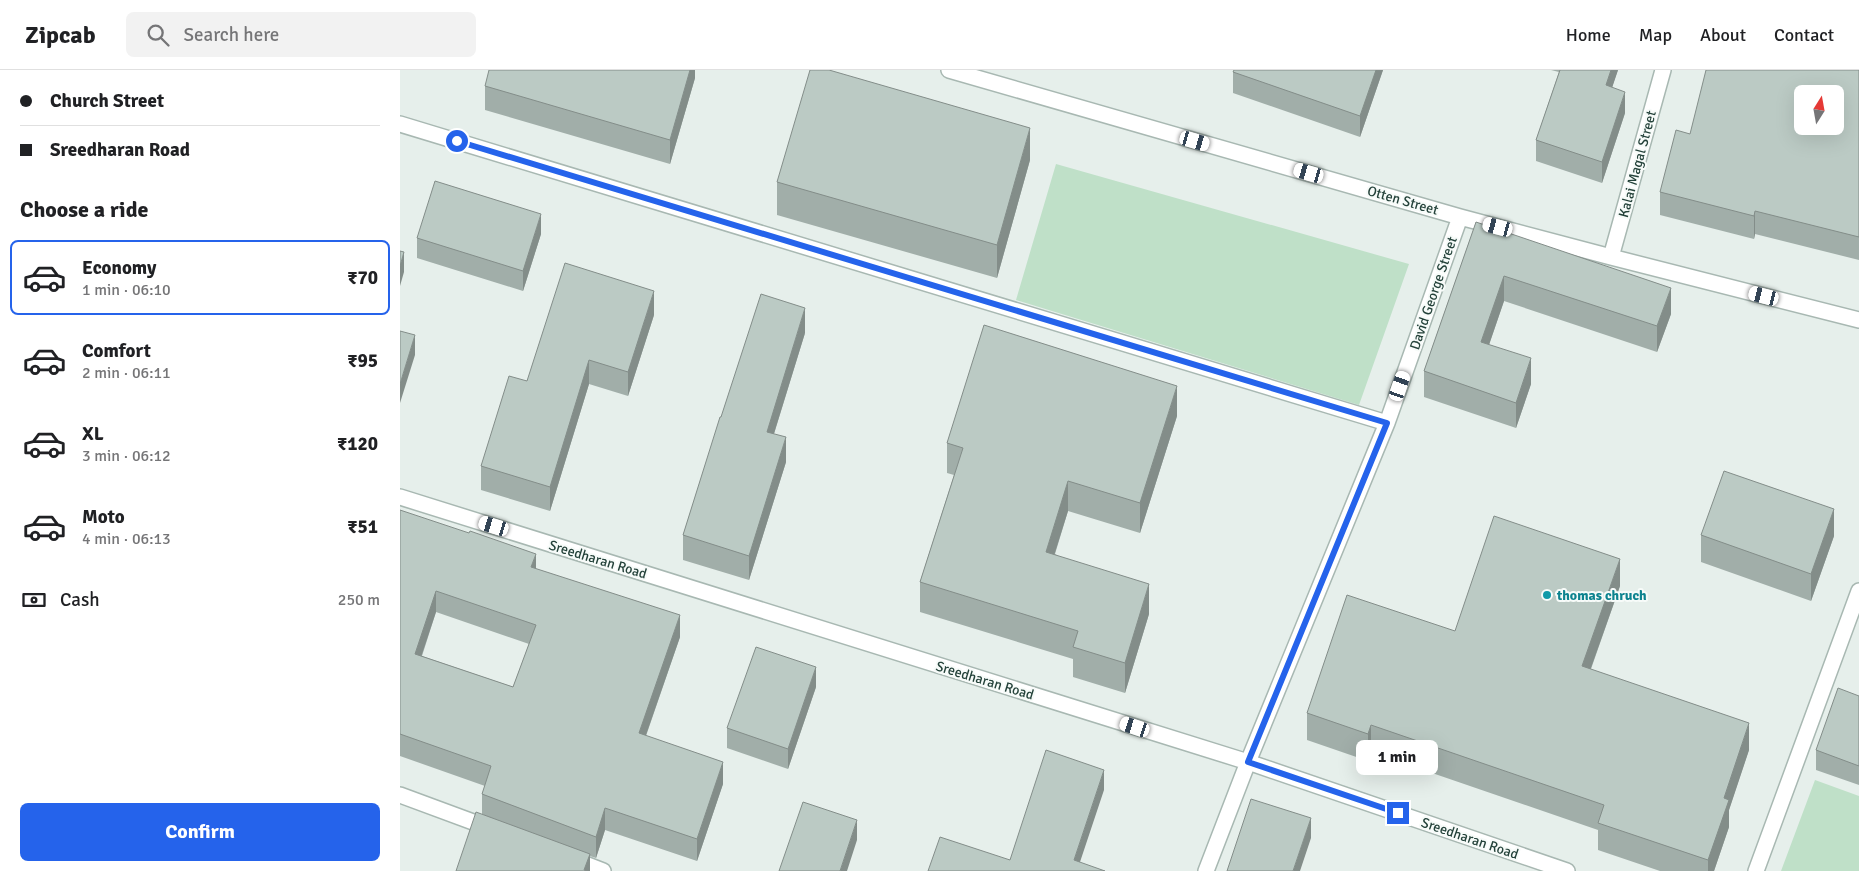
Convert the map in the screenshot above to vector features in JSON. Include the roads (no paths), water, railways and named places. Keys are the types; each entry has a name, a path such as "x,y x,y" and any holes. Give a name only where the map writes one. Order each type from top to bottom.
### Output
{"street":[{"name":"Otten Street","path":"950,70 1460,217 1859,320"},
{"name":"Kalai Magal Street","path":"1611,257 1663,70"},
{"path":"400,124 1387,423"},
{"name":"David George Street","path":"1206,871 1248,762 1387,423 1460,217"},
{"name":"Sreedharan Road","path":"400,497 1248,762 1567,871"},
{"path":"1756,871 1859,590"},
{"path":"400,795 502,833"},
{"path":"557,854 604,871"}],"place":[{"name":"thomas chruch","path":"1547,595"}]}
